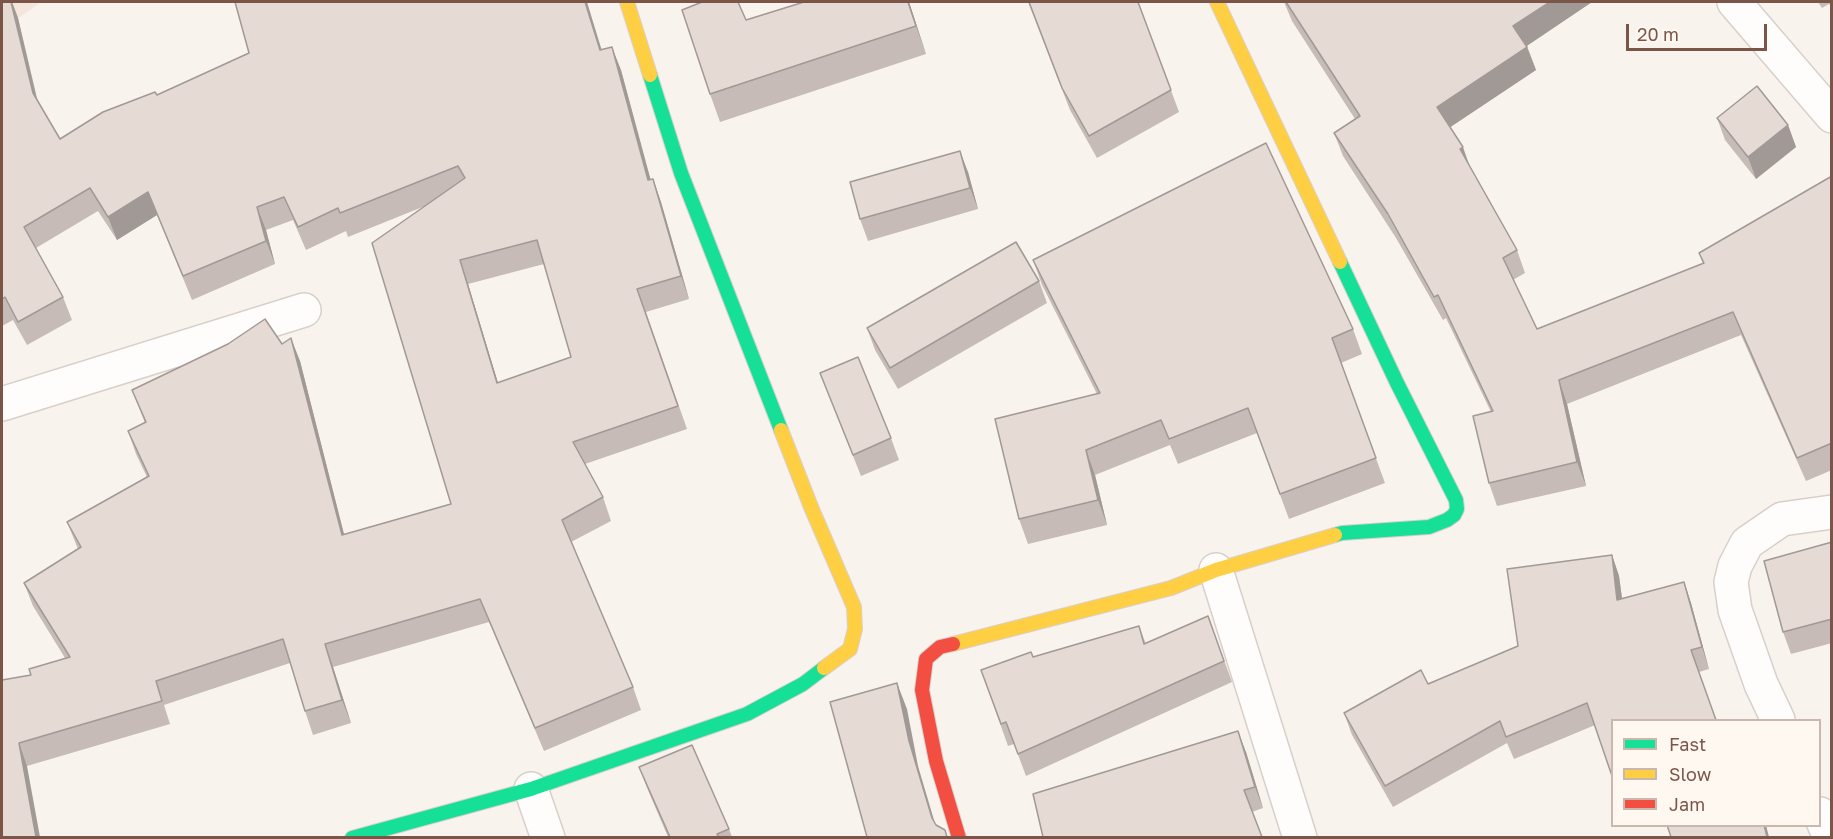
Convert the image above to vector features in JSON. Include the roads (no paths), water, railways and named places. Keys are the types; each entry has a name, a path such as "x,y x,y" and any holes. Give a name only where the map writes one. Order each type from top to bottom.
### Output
{"street":[{"path":"352,837 531,789 747,714 803,684 850,649 855,629 854,607 811,507 681,173 627,2"},
{"path":"959,837 936,761 922,690 926,659 940,647 1172,588 1216,570 1342,533 1429,527 1447,520 1454,515 1457,508 1456,500 1397,383 1217,2"},
{"path":"1734,2 1832,116"},
{"path":"2,404 304,310"},
{"path":"1778,719 1761,684 1735,610 1731,582 1734,566 1747,543 1782,519 1832,512"},
{"path":"1216,570 1300,837"},
{"path":"531,789 548,837"},
{"path":"1821,816 1830,837"}]}
